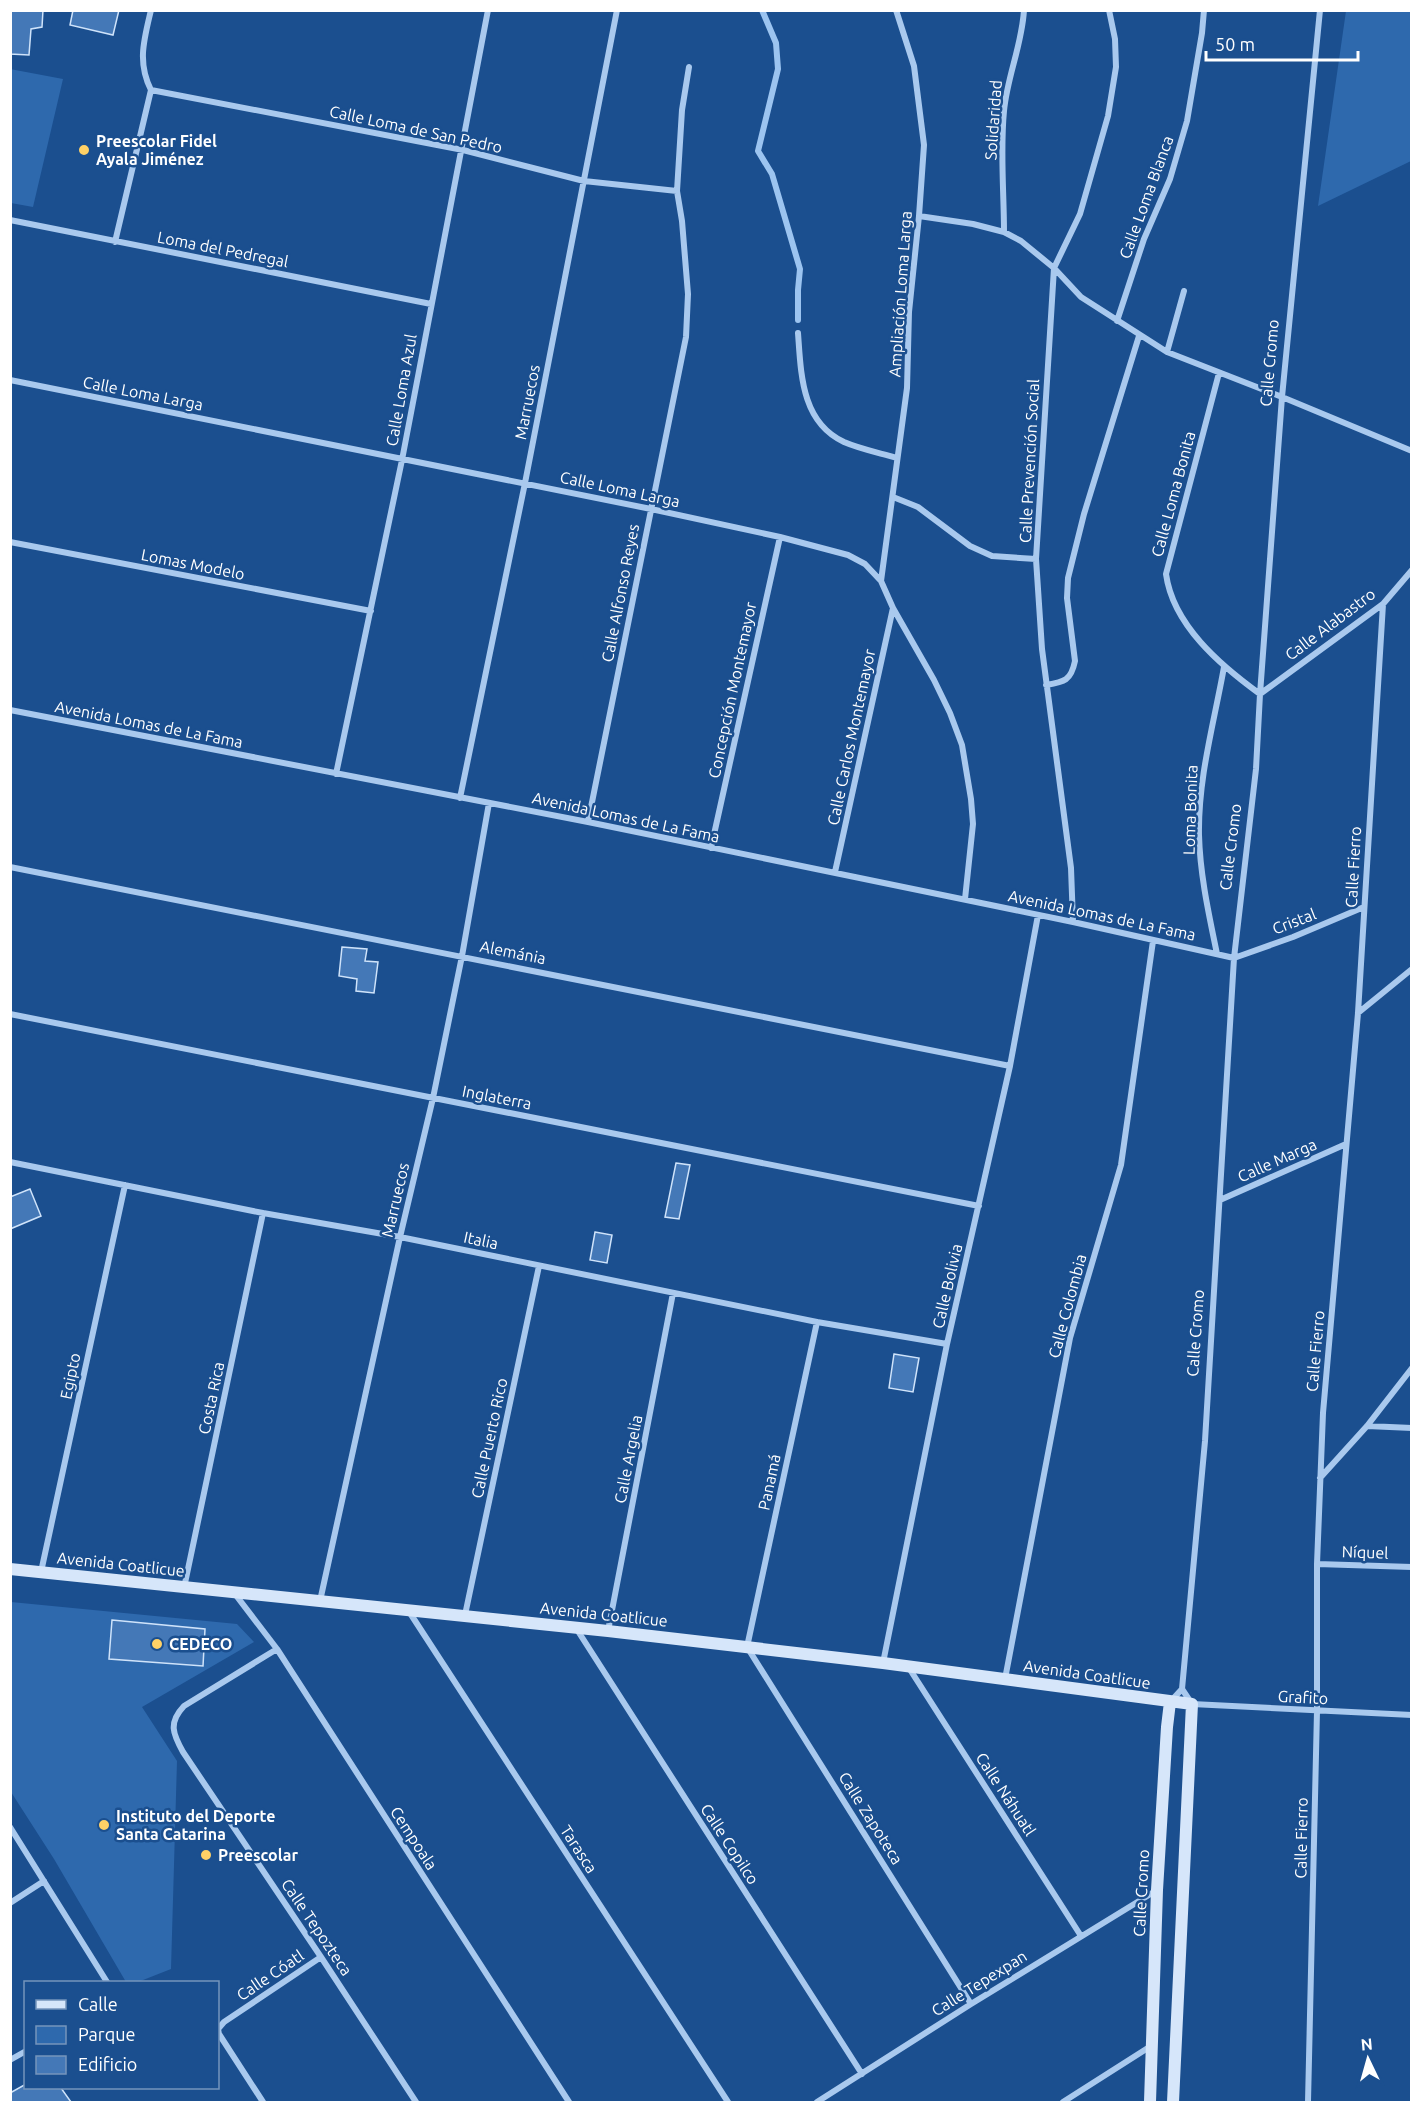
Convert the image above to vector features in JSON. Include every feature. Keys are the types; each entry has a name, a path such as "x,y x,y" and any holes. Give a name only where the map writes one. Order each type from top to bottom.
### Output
{"street":[{"path":"115,242 150,90 143,75 142,57 151,10"},
{"name":"Calle Loma Azul","path":"336,774 402,460 488,10"},
{"name":"Marruecos","path":"460,798 525,483 617,10"},
{"name":"Ampliación Loma Larga","path":"881,581 907,388 909,312 924,145 914,66 896,10"},
{"name":"Solidaridad","path":"1004,232 1004,111 1010,72 1019,46 1024,10"},
{"name":"Calle Prevención Social","path":"1073,922 1071,868 1046,685 1036,559 1054,268 1080,214 1108,116 1116,67 1115,39 1109,10"},
{"name":"Calle Loma Blanca","path":"1117,321 1144,239 1170,179 1187,121 1204,10"},
{"name":"Calle Cromo","path":"1182,1689 1204,1440 1234,958 1256,770 1282,397 1320,10"},
{"name":"Calle Alfonso Reyes","path":"588,822 686,337 688,314 686,259 677,191 682,110 689,67"},
{"name":"Calle Loma de San Pedro","path":"150,90 463,150 585,181 677,191"},
{"path":"919,216 1004,232 1021,242 1054,268 1081,297 1167,352 1412,451"},
{"name":"Loma del Pedregal","path":"10,220 430,304"},
{"path":"1167,352 1184,291"},
{"path":"798,333 805,394 819,424 830,434 845,442 897,458"},
{"path":"1046,685 1069,678 1073,671 1075,662 1067,598 1068,578 1084,514 1139,336"},
{"name":"Calle Loma Bonita","path":"1219,373 1166,574 1168,590 1185,622 1224,667 1260,694"},
{"name":"Calle Loma Larga","path":"10,380 651,509 780,537 848,555 865,564 881,581 893,608 951,713 962,745 972,799 973,824 965,899"},
{"path":"893,497 918,507 970,546 992,556 1036,559"},
{"name":"Concepción Montemayor","path":"711,848 780,537"},
{"name":"Lomas Modelo","path":"10,542 371,611"},
{"name":"Calle Alabastro","path":"1260,694 1383,604 1412,570"},
{"name":"Calle Fierro","path":"1308,2103 1317,1711 1317,1564 1323,1413 1358,1013 1383,604"},
{"name":"Calle Carlos Montemayor","path":"835,872 893,608"},
{"name":"Loma Bonita","path":"1217,954 1202,868 1199,835 1205,759 1214,725 1224,667"},
{"name":"Avenida Lomas de La Fama","path":"10,710 835,872 1234,958"},
{"name":"Marruecos","path":"320,1602 433,1098 462,956 489,804"},
{"name":"Alemánia","path":"10,867 1010,1066"},
{"name":"Cristal","path":"1234,958 1364,907"},
{"name":"Calle Bolivia","path":"883,1663 947,1344 1010,1066 1038,915"},
{"name":"Calle Colombia","path":"1005,1679 1070,1338 1121,1165 1153,941"},
{"path":"1358,1013 1412,969"},
{"name":"Inglaterra","path":"10,1014 979,1206"},
{"name":"Calle Marga","path":"1220,1200 1346,1144"},
{"name":"Italia","path":"10,1162 263,1213 400,1237 817,1322 947,1344"},
{"name":"Egipto","path":"41,1572 125,1185"},
{"name":"Costa Rica","path":"184,1588 263,1213"},
{"name":"Calle Puerto Rico","path":"465,1616 539,1266"},
{"name":"Calle Argelia","path":"608,1631 673,1293"},
{"name":"Panamá","path":"747,1647 817,1322"},
{"path":"1320,1478 1366,1426 1412,1368"},
{"path":"1366,1426 1412,1428"},
{"name":"Níquel","path":"1317,1564 1412,1567"},
{"name":"Avenida Coatlicue","path":"10,1569 608,1631 883,1663 1192,1704"},
{"name":"Cempoala","path":"233,1591 277,1649 568,2103"},
{"name":"Tarasca","path":"408,1610 728,2103"},
{"name":"Calle Copilco","path":"576,1628 862,2074"},
{"name":"Calle Zapoteca","path":"747,1647 971,2004"},
{"name":"Calle Tepozteca","path":"277,1649 184,1706 174,1719 173,1726 177,1741 416,2103"},
{"name":"Calle Náhuatl","path":"908,1667 1081,1936"},
{"path":"1170,1702 1182,1689 1192,1704 1173,2103"},
{"name":"Calle Cromo","path":"1150,2103 1157,1890 1170,1702"},
{"name":"Grafito","path":"1192,1704 1412,1715"},
{"path":"10,1827 106,1981"},
{"path":"10,1903 44,1881"},
{"name":"Calle Tepexpan","path":"818,2103 971,2004 1157,1890"},
{"name":"Calle Cóatl","path":"219,2028 224,2022 321,1957"},
{"name":"Calle Cóatl","path":"219,2034 263,2103"},
{"path":"1063,2103 1151,2046"},
{"path":"10,2060 24,2051"}],"green space":[{"path":"1346,11 1411,11 1411,161 1318,206"},
{"path":"10,69 63,79 33,207 11,203"},
{"name":"Instituto del Deporte Santa Catarina","path":"11,1602 237,1624 254,1642 142,1707 177,1761 171,1969 141,1981 125,1981 54,1859 11,1792"}],"building":[{"path":"10,10 43,10 42,27 31,29 29,55 10,54"},
{"path":"73,10 119,10 113,35 70,25"},
{"path":"342,947 367,949 365,961 378,962 374,993 356,991 357,979 339,976"},
{"path":"676,1163 690,1165 679,1219 665,1217"},
{"path":"30,1189 41,1216 10,1229 10,1197"},
{"path":"595,1232 612,1235 607,1263 590,1260"},
{"path":"894,1354 919,1358 913,1392 889,1388"},
{"name":"CEDECO","path":"112,1620 205,1629 203,1666 109,1659"},
{"path":"24,2085 24,2089 62,2089 71,2102 10,2102 10,2093"}],"waterway":[{"path":"762,10 776,43 778,69 758,151 772,174 800,269 798,320"}],"place":[{"name":"Preescolar Fidel Ayala Jiménez","path":"84,150"},
{"name":"CEDECO","path":"157,1644"},
{"name":"Instituto del Deporte Santa Catarina","path":"104,1825"},
{"name":"Preescolar","path":"206,1855"}]}
